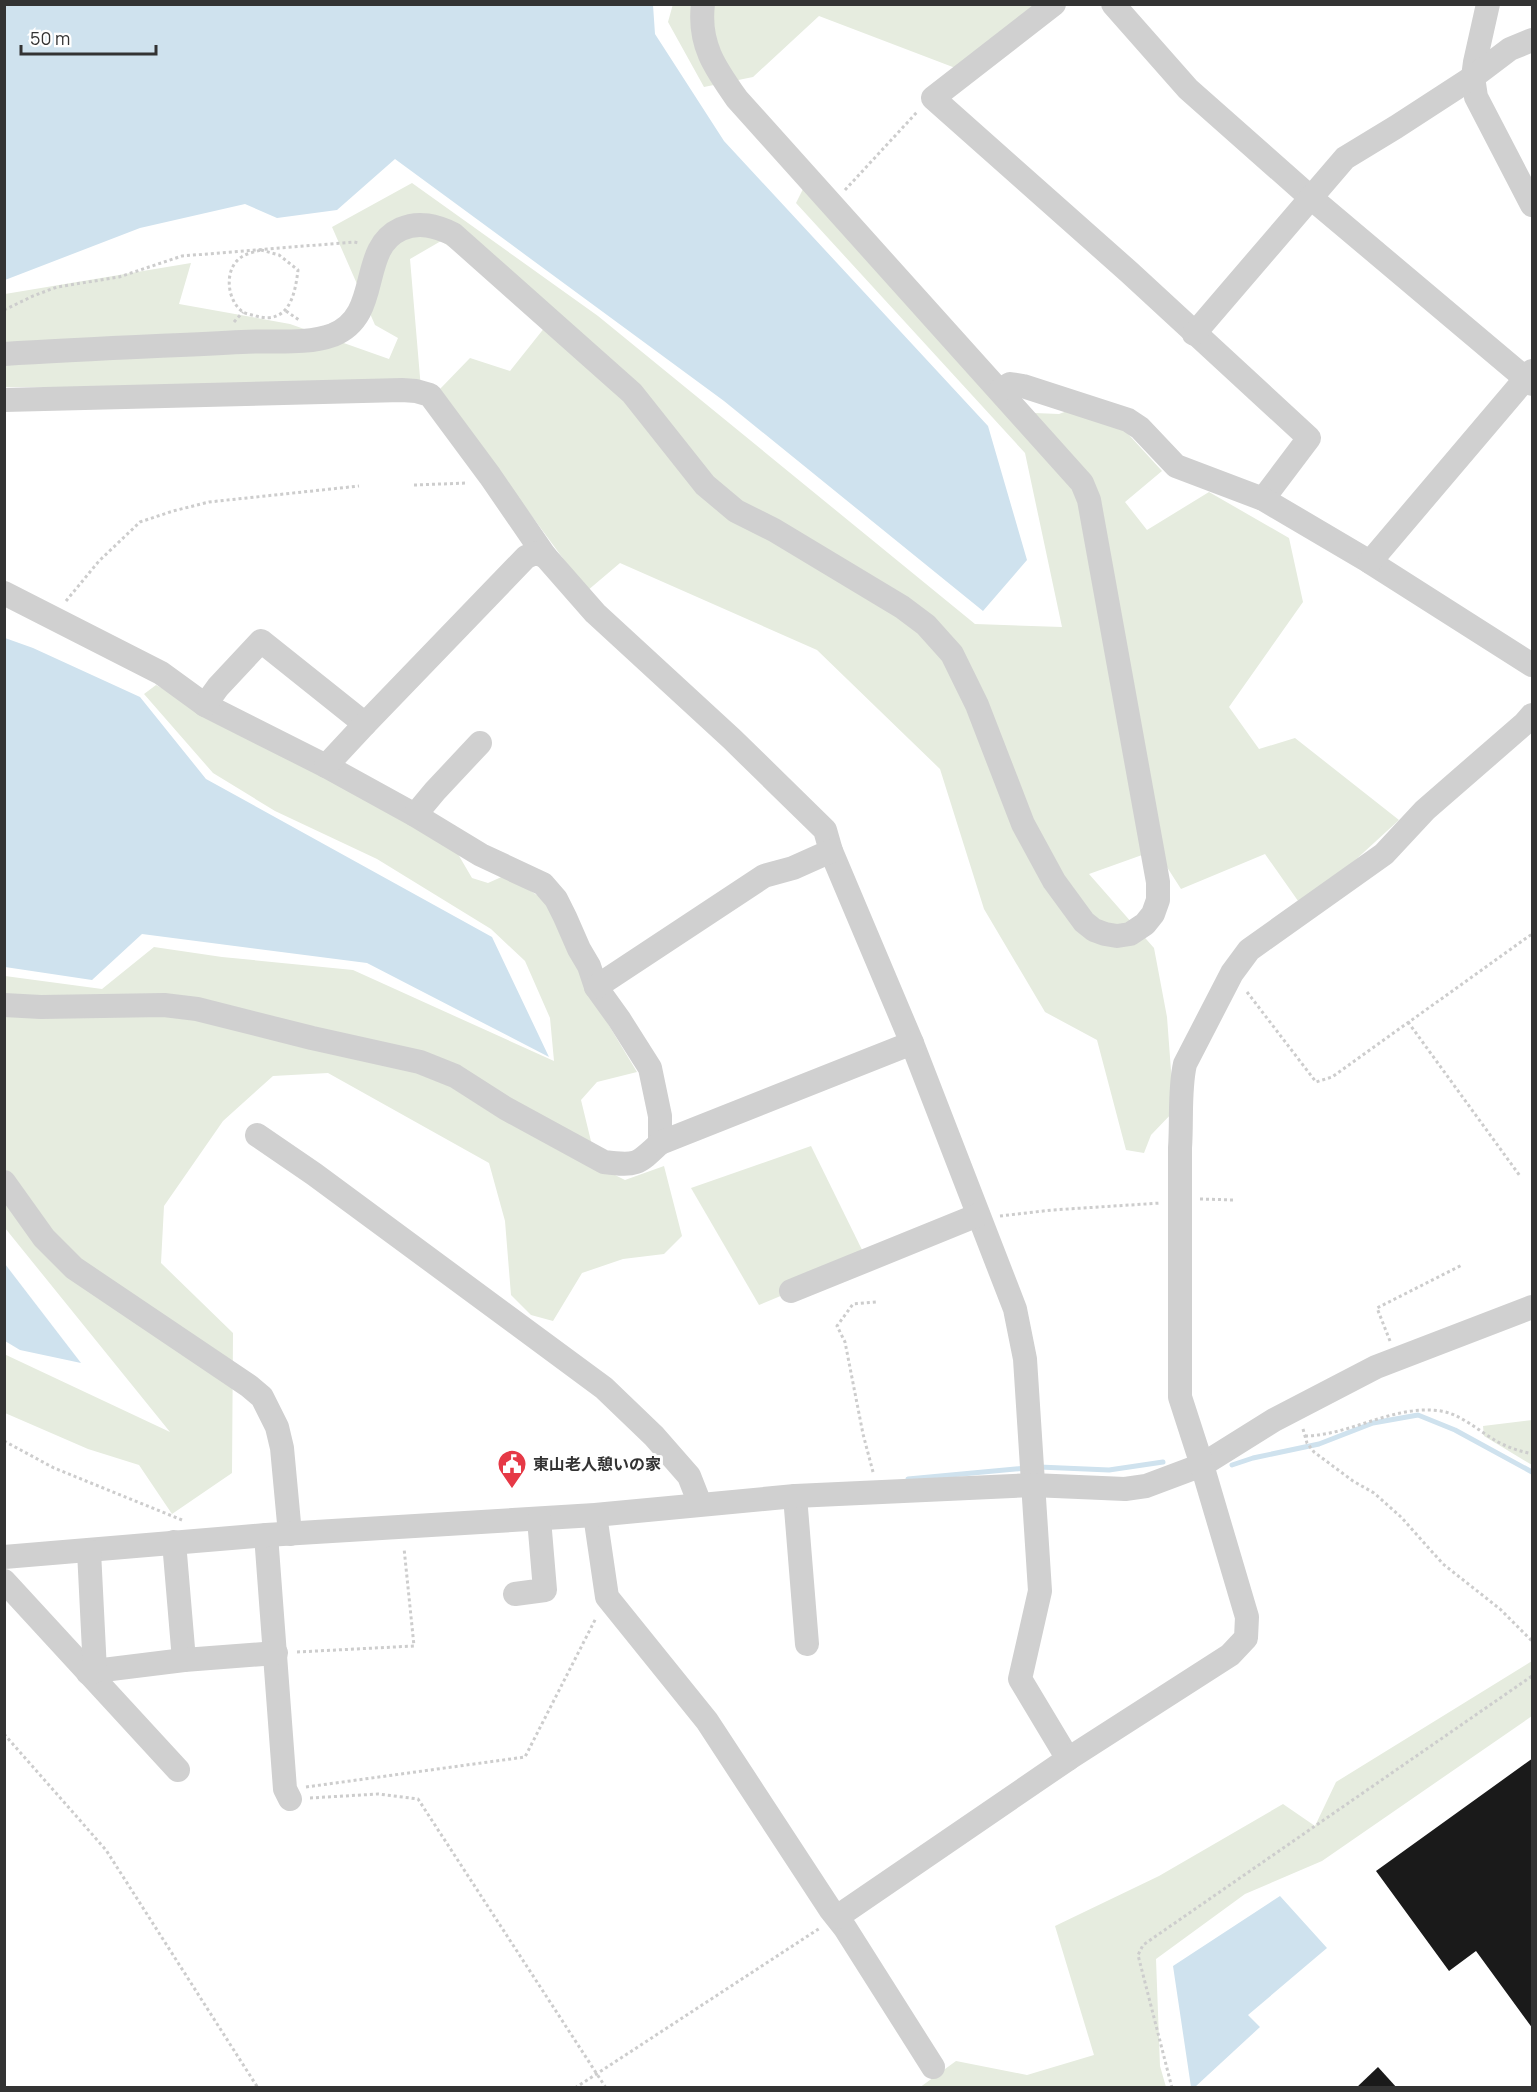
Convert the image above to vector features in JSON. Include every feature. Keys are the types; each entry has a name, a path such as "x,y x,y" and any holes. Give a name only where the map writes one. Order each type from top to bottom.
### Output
{"street":[{"path":"4,354 167,344 323,338 348,326 359,312 367,294 378,250 390,234 412,225 423,225 437,227 453,234 632,393 705,485 736,511 774,530 892,600 926,626 952,654 977,705 1023,824 1054,881 1084,922 1094,930 1111,935 1130,934 1153,914 1158,900 1158,882 1089,500 1082,483 737,99 716,69 705,46 703,4"},
{"path":"1054,4 933,98 1309,438 1263,499"},
{"path":"1113,4 1188,89 1310,197 1530,378 1370,562"},
{"path":"1488,4 1474,62 1473,77 1476,97 1533,205"},
{"path":"1194,334 1345,158 1396,128 1473,77 1510,49 1533,40"},
{"path":"1000,390 1010,384 1023,386 1128,420 1140,428 1176,466 1263,499 1370,562 1533,664"},
{"path":"4,400 416,391 430,395 545,556 595,613 732,739 825,830 831,851 912,1044 1015,1309 1025,1359 1040,1591 1020,1679 1068,1759"},
{"path":"326,766 526,557 535,553 545,556"},
{"path":"4,593 161,673 205,705 326,766 415,815 481,855 543,884 566,917 579,949 589,966 596,987 650,1068 660,1116 660,1143"},
{"path":"205,705 218,687 261,641 365,724"},
{"path":"837,1917 1068,1759 1230,1655 1246,1638 1247,1617 1180,1397 1178,1383 1181,1079 1185,1064 1232,973 1249,950 1384,854 1425,810 1533,714"},
{"path":"415,815 435,790 480,743"},
{"path":"596,987 764,876 794,868 831,851"},
{"path":"4,1005 41,1007 164,1005 197,1009 420,1062 455,1077 505,1108 604,1162 622,1165 640,1162 660,1143 912,1044"},
{"path":"257,1135 324,1181 603,1388 654,1436 689,1476 700,1504"},
{"path":"4,1182 44,1238 74,1268 262,1397 277,1427 282,1448 290,1534"},
{"path":"791,1291 980,1219"},
{"path":"4,1557 402,1525 596,1515 700,1504 878,1491 1032,1485 1125,1489 1146,1486 1202,1465 1287,1413 1376,1367 1533,1307"},
{"path":"795,1497 807,1644"},
{"path":"596,1515 607,1597 707,1721 933,2067"},
{"path":"515,1594 545,1590 539,1519"},
{"path":"266,1535 287,1794"},
{"path":"184,1660 185,1541"},
{"path":"88,1551 92,1672"},
{"path":"4,1581 92,1672 178,1770"},
{"path":"92,1672 184,1660 276,1653"}],"path":[{"path":"831,204 926,102 933,98"},
{"path":"4,310 57,287 118,277 182,256 354,242"},
{"path":"261,250 279,255 298,270 296,292 286,311 266,319 243,312 231,297 229,276 239,259 261,250"},
{"path":"414,485 477,482 490,476"},
{"path":"53,617 99,561 140,522 208,502 360,486"},
{"path":"1232,973 1316,1082 1332,1077 1533,934"},
{"path":"1408,1022 1520,1176"},
{"path":"980,1219 1052,1210 1101,1206 1127,1207 1189,1199 1234,1200"},
{"path":"1397,1359 1377,1308 1462,1265"},
{"path":"877,1302 853,1304 837,1326 845,1341 863,1434 878,1491"},
{"path":"1305,1436 1323,1436 1400,1412 1444,1411 1499,1443 1533,1454"},
{"path":"1287,1413 1304,1430 1307,1443 1314,1452 1353,1481 1374,1493 1401,1517 1443,1564 1500,1609 1533,1641"},
{"path":"4,1441 54,1468 187,1522 185,1541"},
{"path":"276,1653 414,1646 402,1525"},
{"path":"287,1794 525,1757 607,1597"},
{"path":"1172,2088 1138,1955 1143,1945 1533,1676"},
{"path":"4,1734 106,1850 258,2088"},
{"path":"287,1794 378,1794 418,1799 606,2088"},
{"path":"575,2088 837,1917"}],"shaded area":[{"path":"673,4 1043,5 958,69 819,16 753,77 704,87 668,22"},
{"path":"412,183 598,316 975,624 1062,627 1025,453 796,203 804,187 1012,412 1059,414 1097,400 1162,471 1125,502 1147,530 1209,492 1289,538 1303,602 1229,707 1259,749 1295,738 1399,820 1303,908 1265,854 1181,889 1156,850 1089,874 1154,948 1167,1017 1174,1111 1151,1135 1144,1153 1126,1150 1097,1040 1045,1012 984,909 940,769 817,650 620,563 587,591 439,390 470,358 510,371 553,317 441,241 410,259 421,389 5,387 5,294 191,263 179,304 290,324 389,359 398,338 375,325 332,227"},
{"path":"156,685 324,773 455,849 472,878 488,883 506,875 549,903 587,989 637,1072 597,1082 581,1100 597,1166 625,1180 664,1166 682,1236 664,1254 623,1259 582,1273 553,1321 531,1315 511,1295 505,1221 489,1163 328,1073 273,1076 223,1121 164,1206 161,1263 233,1333 232,1473 172,1514 139,1465 88,1449 5,1413 4,1354 170,1432 5,1228 5,976 102,989 154,947 222,957 353,970 554,1061 550,1018 525,961 491,929 377,859 275,811 213,773 144,694"},
{"path":"811,1146 867,1260 759,1305 691,1188"},
{"path":"1532,1420 1532,1465 1484,1436 1483,1426"},
{"path":"1532,1661 1532,1716 1322,1861 1245,1894 1156,1959 1160,2066 1166,2087 919,2088 956,2061 1027,2075 1094,2055 1055,1926 1159,1876 1283,1804 1315,1826 1336,1782"}],"water":[{"path":"5,4 653,5 655,34 724,141 988,426 1027,560 983,611 724,401 395,159 337,210 277,218 245,204 140,228 5,280"},
{"path":"5,638 33,648 140,697 206,779 492,937 549,1057 367,963 142,934 92,980 5,967"},
{"path":"4,1264 81,1363 20,1350 5,1341"},
{"path":"1280,1896 1327,1948 1248,2015 1260,2027 1195,2087 1191,2087 1173,1966"}],"building":[{"path":"1533,1758 1533,2029 1476,1951 1449,1971 1376,1871"},
{"path":"1378,2067 1397,2088 1356,2088"}],"waterway":[{"path":"1232,1465 1253,1458 1319,1444 1373,1423 1418,1415 1455,1430 1532,1472"},
{"path":"1039,1467 1109,1470 1163,1462"},
{"path":"908,1479 1027,1468"}],"place":[{"name":"東山老人憩いの家","path":"512,1490"}]}
